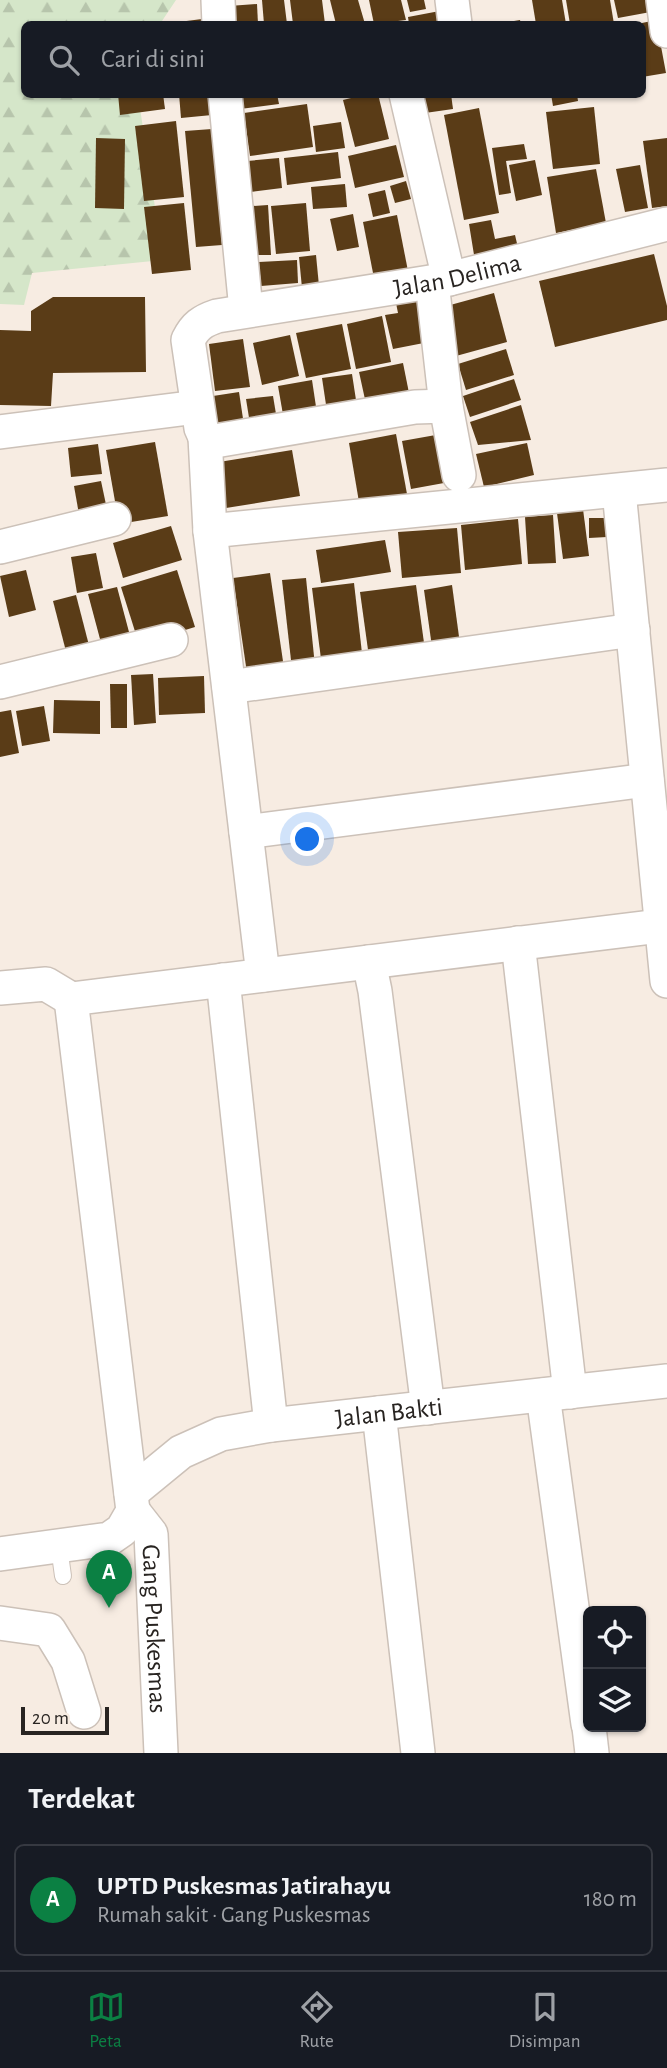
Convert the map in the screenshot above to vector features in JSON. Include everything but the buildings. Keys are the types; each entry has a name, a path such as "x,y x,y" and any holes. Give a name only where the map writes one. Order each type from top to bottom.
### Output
{"street":[{"path":"218,0 219,21"},
{"path":"453,0 455,21"},
{"path":"663,0 667,30"},
{"path":"225,98 246,310"},
{"path":"407,98 440,280 446,405 459,475"},
{"name":"Jalan Delima","path":"263,975 210,531 201,422 188,340 203,320 246,310 440,280 667,224"},
{"path":"0,432 201,422 215,441 225,441 415,407 446,405"},
{"path":"210,531 667,485"},
{"path":"619,491 664,925 667,981"},
{"path":"0,547 114,519"},
{"path":"229,687 632,630"},
{"path":"0,682 172,640"},
{"path":"246,832 647,780"},
{"path":"0,988 46,984 71,999 664,925"},
{"path":"518,943 583,1673"},
{"path":"369,962 375,991 428,1408"},
{"path":"223,980 271,1425"},
{"path":"71,999 132,1502"},
{"name":"Jalan Bakti","path":"0,1554 61,1561 108,1539 122,1530 132,1502 181,1452 221,1434 271,1425 667,1381"},
{"path":"379,1413 418,1753"},
{"name":"Gang Puskesmas","path":"132,1502 151,1534 161,1753"},
{"path":"0,1623 49,1630 68,1661 84,1712"},
{"path":"589,1732 592,1753"}],"green space":[{"path":"0,0 176,0 162,21 21,21 21,98 138,98 163,260 32,273 24,305 0,304"}],"place":[{"name":"UPTD Puskesmas Jatirahayu","path":"109,1608"}]}
